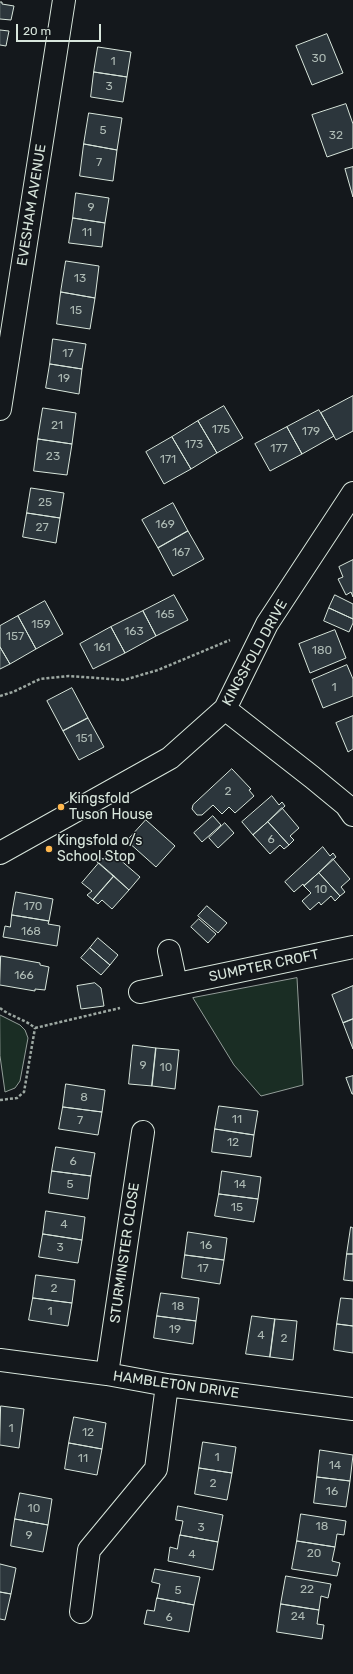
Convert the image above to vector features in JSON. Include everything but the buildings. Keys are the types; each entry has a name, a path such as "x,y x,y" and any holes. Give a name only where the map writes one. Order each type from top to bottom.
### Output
{"street":[{"name":"EVESHAM AVENUE","path":"0,409 64,0"},
{"name":"KINGSFOLD DRIVE","path":"0,853 170,758 225,710 268,624 353,493"},
{"path":"225,710 312,777 346,806 353,815"},
{"name":"SUMPTER CROFT","path":"140,992 353,947"},
{"path":"168,951 176,984"},
{"name":"STURMINSTER CLOSE","path":"107,1374 143,1132"},
{"name":"HAMBLETON DRIVE","path":"0,1360 107,1374 167,1385 353,1409"},
{"path":"81,1612 89,1550 156,1469 167,1385"}],"path":[{"path":"0,696 13,692 40,679 69,676 124,680 158,670 231,639"},
{"path":"35,1028 135,1004 140,992"},
{"path":"0,1008 9,1015 29,1022 35,1028"},
{"path":"0,1100 17,1098 24,1092 35,1028"}],"green space":[{"path":"297,978 303,1085 261,1096 234,1065 193,998"},
{"path":"0,1015 20,1025 25,1030 28,1038 20,1081 15,1088 5,1092 0,1056"}],"place":[{"name":"Kingsfold Tuson House","path":"61,807"},
{"name":"Kingsfold o/s School Stop","path":"49,849"}]}
